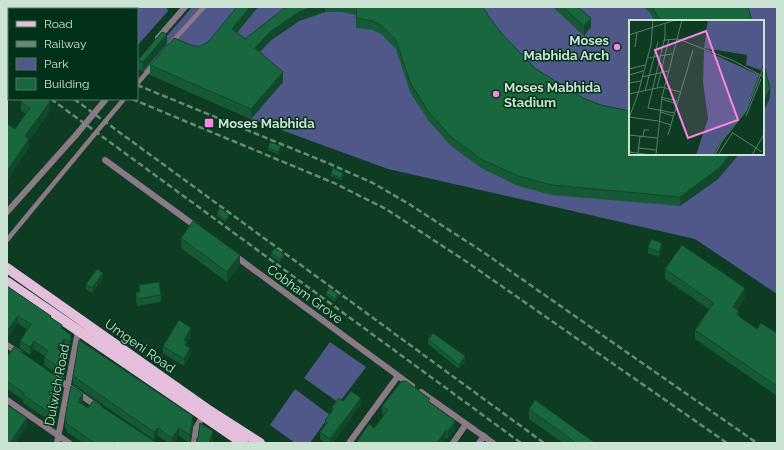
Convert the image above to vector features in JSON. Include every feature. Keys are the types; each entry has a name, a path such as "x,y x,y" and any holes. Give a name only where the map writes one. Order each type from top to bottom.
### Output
{"main road":[{"name":"Umgeni Road","path":"7,268 210,411 260,443"},
{"name":"Umgeni Road","path":"7,282 243,443"}],"street":[{"path":"153,44 185,7"},
{"path":"165,50 204,7"},
{"path":"138,83 156,61"},
{"path":"7,212 105,100"},
{"path":"7,240 123,100"},
{"path":"105,160 203,232"},
{"name":"Cobham Grove","path":"228,251 398,376 493,443"},
{"name":"Dulwich Road","path":"57,443 78,331"},
{"path":"7,345 25,358"},
{"path":"50,374 106,412"},
{"path":"349,443 398,376"},
{"path":"7,400 70,443"},
{"path":"194,443 196,428 202,416"},
{"path":"453,443 466,424"},
{"path":"478,443 484,436"}],"green space":[{"path":"7,7 167,7 168,11 138,45 138,8 8,8 7,12"},
{"path":"192,7 777,7 777,294 695,239 388,169 251,119 138,69"},
{"path":"330,342 366,367 339,403 304,378"},
{"path":"295,389 330,415 310,443 295,443 270,425"}],"building":[{"path":"53,7 124,7 124,8"},
{"path":"237,7 250,7 232,29 245,39 286,7 313,7 299,12 270,32 255,48 283,72 251,109 150,65 174,38 194,46 200,46 208,42"},
{"name":"Moses Mabhida Stadium","path":"357,7 483,7 502,34 536,69 583,98 601,105 629,111 629,155 730,155 718,169 680,197 552,185 518,176 481,159 450,136 428,111 410,82 396,40 381,25 373,21 356,18"},
{"path":"563,7 578,7 591,18 584,26"},
{"path":"652,7 748,7 752,20 660,20"},
{"path":"162,32 167,34 143,62 138,60"},
{"path":"764,66 770,88 764,101"},
{"path":"22,100 47,100 50,102 25,136 29,139 7,171 7,124 15,129 30,108 21,102"},
{"path":"270,142 281,146 278,152 268,148"},
{"path":"333,168 343,173 341,178 331,174"},
{"path":"220,208 229,215 226,220 217,213"},
{"path":"193,221 240,255 227,272 181,238"},
{"path":"651,239 662,243 659,252 648,248"},
{"path":"682,245 745,288 733,307 739,311 737,315 757,329 761,323 777,333 777,386 695,330 714,303 665,269"},
{"path":"275,248 284,254 280,259 271,253"},
{"path":"97,269 103,273 92,288 86,284"},
{"path":"159,282 161,295 137,299 136,292 140,292 139,285"},
{"path":"7,286 51,316 50,317 62,325 61,328 71,335 70,342 64,339 57,349 67,356 64,371 44,357 48,351 34,341 30,347 20,341 31,324 18,316 7,331"},
{"path":"329,288 338,294 335,299 326,293"},
{"path":"179,320 191,328 184,340 187,342 185,345 190,348 184,359 163,346"},
{"path":"433,333 465,356 459,365 428,339"},
{"path":"79,340 193,416 190,435 179,428 172,438 158,428 154,432 73,376"},
{"path":"14,347 63,381 55,416 23,395 24,393 7,381 7,357"},
{"path":"402,381 406,381 430,399 428,401 455,421 448,431 446,430 437,443 356,443 369,424 374,428 388,410 382,406"},
{"path":"71,386 83,394 78,402 88,408 93,401 157,443 116,443 114,441 113,443 95,443 67,424 65,418"},
{"path":"351,391 361,398 330,439 320,432 327,423 325,421 334,408 332,407 339,398 343,401"},
{"path":"535,400 595,443 576,443 529,409"},
{"path":"7,405 27,418 10,443 7,443"},
{"path":"200,423 213,431 209,443 197,443 196,440 198,437"}],"railway":[{"path":"138,85 373,183 409,204 483,252 757,443"},
{"path":"52,100 521,443"},
{"path":"75,100 544,443"},
{"path":"134,100 334,183 386,209 467,262 727,443"}],"place":[{"name":"Moses Mabhida Arch","path":"617,47"},
{"name":"Moses Mabhida Stadium","path":"496,94"},
{"name":"Moses Mabhida","path":"209,123"}]}
